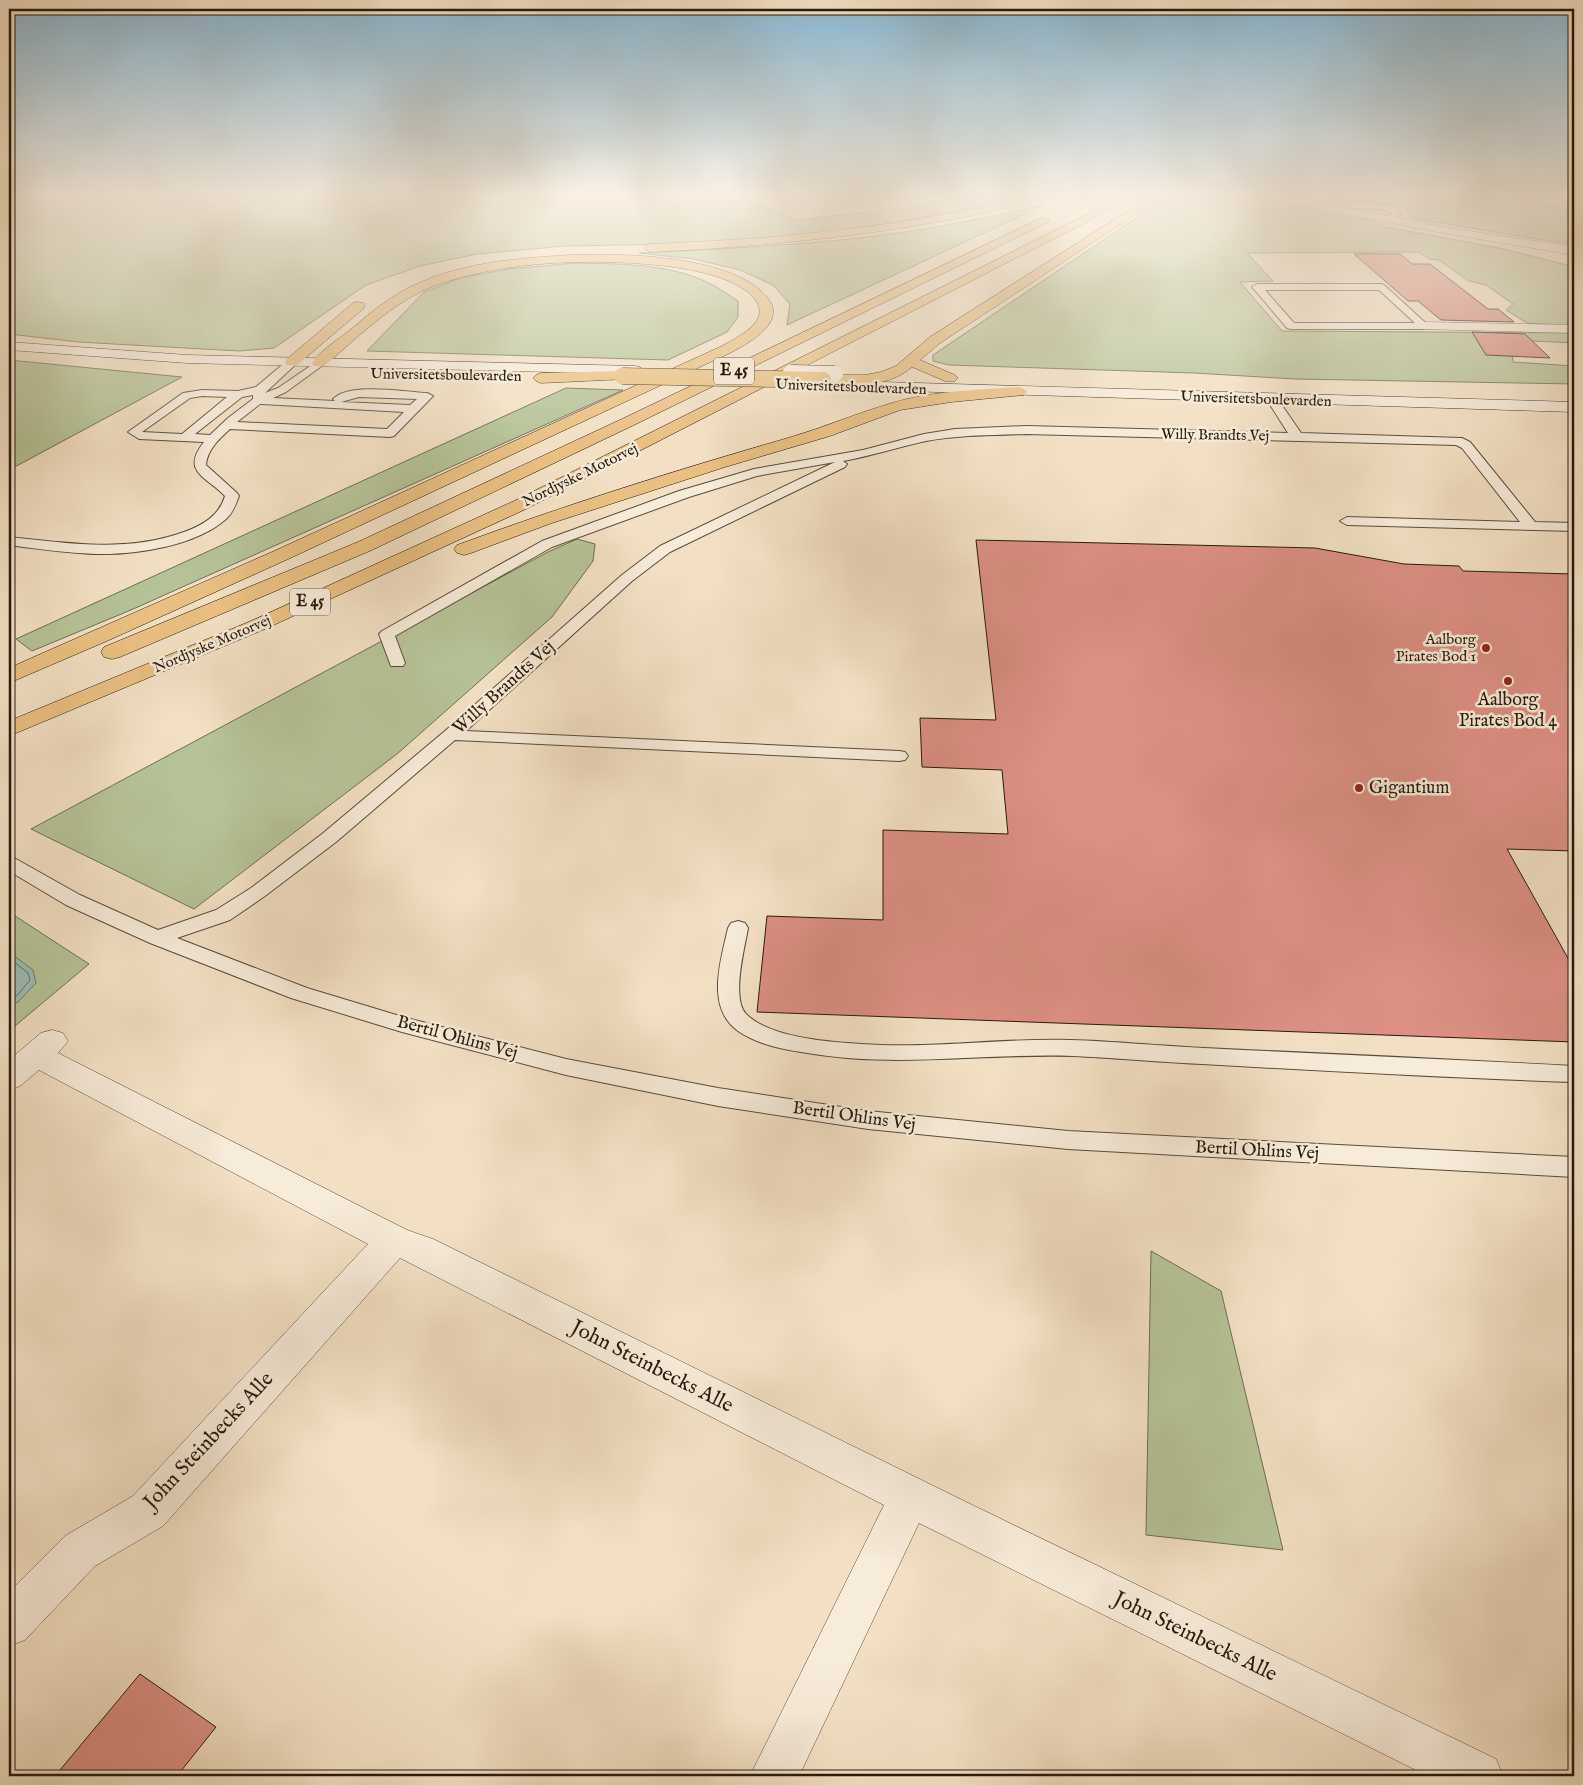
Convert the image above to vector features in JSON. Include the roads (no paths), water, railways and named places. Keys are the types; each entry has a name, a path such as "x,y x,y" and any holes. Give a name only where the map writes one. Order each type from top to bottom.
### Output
{"highway":[{"path":"319,363 393,301 414,289 449,276"},
{"path":"9,676 336,531 727,349 750,336 764,323 767,309 761,297 747,285 726,276"},
{"name":"Nordjyske Motorvej","path":"9,693 365,546 628,422 914,276"},
{"name":"Nordjyske Motorvej","path":"9,729 97,694 258,625 520,505 973,276"},
{"path":"786,443 848,415 866,395 864,381 886,376 901,369 943,334 1033,276"},
{"path":"286,367 372,296"},
{"path":"910,361 950,378"},
{"path":"97,694 545,519 786,443 824,434 885,410 909,403 950,397 1019,392"}],"main road":[{"path":"1424,326 1574,329"},
{"name":"Universitetsboulevarden","path":"9,346 286,367 305,372 541,378 624,375 864,381"},
{"name":"Universitetsboulevarden","path":"9,353 174,367 286,367 319,363 624,375 864,381 1019,392 1574,407"},
{"name":"Universitetsboulevarden","path":"886,376 1574,394"},
{"name":"John Steinbecks Alle","path":"32,1058 394,1240 420,1250 910,1497 1479,1776"},
{"name":"John Steinbecks Alle","path":"9,1624 80,1551 148,1511 394,1240"},
{"path":"774,1776 910,1497"}],"lane":[{"path":"1257,287 1381,287 1424,326 1292,326 1285,312 1273,299 1257,287"},
{"path":"1374,299 1394,299"},
{"path":"1389,312 1409,312"},
{"path":"259,396 280,391 319,363"},
{"path":"12,544 97,550 124,548 174,540 212,524 223,515 232,496 226,488 205,474 199,460 202,452 286,367"},
{"path":"228,425 390,433 427,396 368,392 341,398 330,405"},
{"path":"213,439 139,435 134,432 187,395 202,393 238,394 330,405 413,409"},
{"path":"185,437 238,394"},
{"path":"1273,400 1296,437"},
{"name":"Willy Brandts Vej","path":"396,663 387,634 547,544 684,494 754,473 863,454 924,438 955,433 988,430 1458,441 1466,445 1530,526"},
{"name":"Willy Brandts Vej","path":"156,938 223,915 258,892 329,838 451,735 627,578 665,548 783,490 863,454"},
{"path":"1347,521 1574,527"},
{"path":"451,735 898,756"},
{"name":"Bertil Ohlins Vej","path":"9,863 73,900 156,938 299,993 402,1024 566,1067 718,1097 868,1120 1040,1138 1150,1146 1574,1167"},
{"path":"738,928 729,984 730,1005 737,1018 750,1028 782,1041 833,1050 902,1055 992,1049 1069,1048 1229,1058 1574,1074"}],"water":[{"path":"9,952 33,970 36,983 18,1002 9,1006"}],"place":[{"name":"Aalborg Pirates Bod 1","path":"1486,648"},
{"name":"Aalborg Pirates Bod 4","path":"1508,681"},
{"name":"Gigantium","path":"1359,788"}]}
